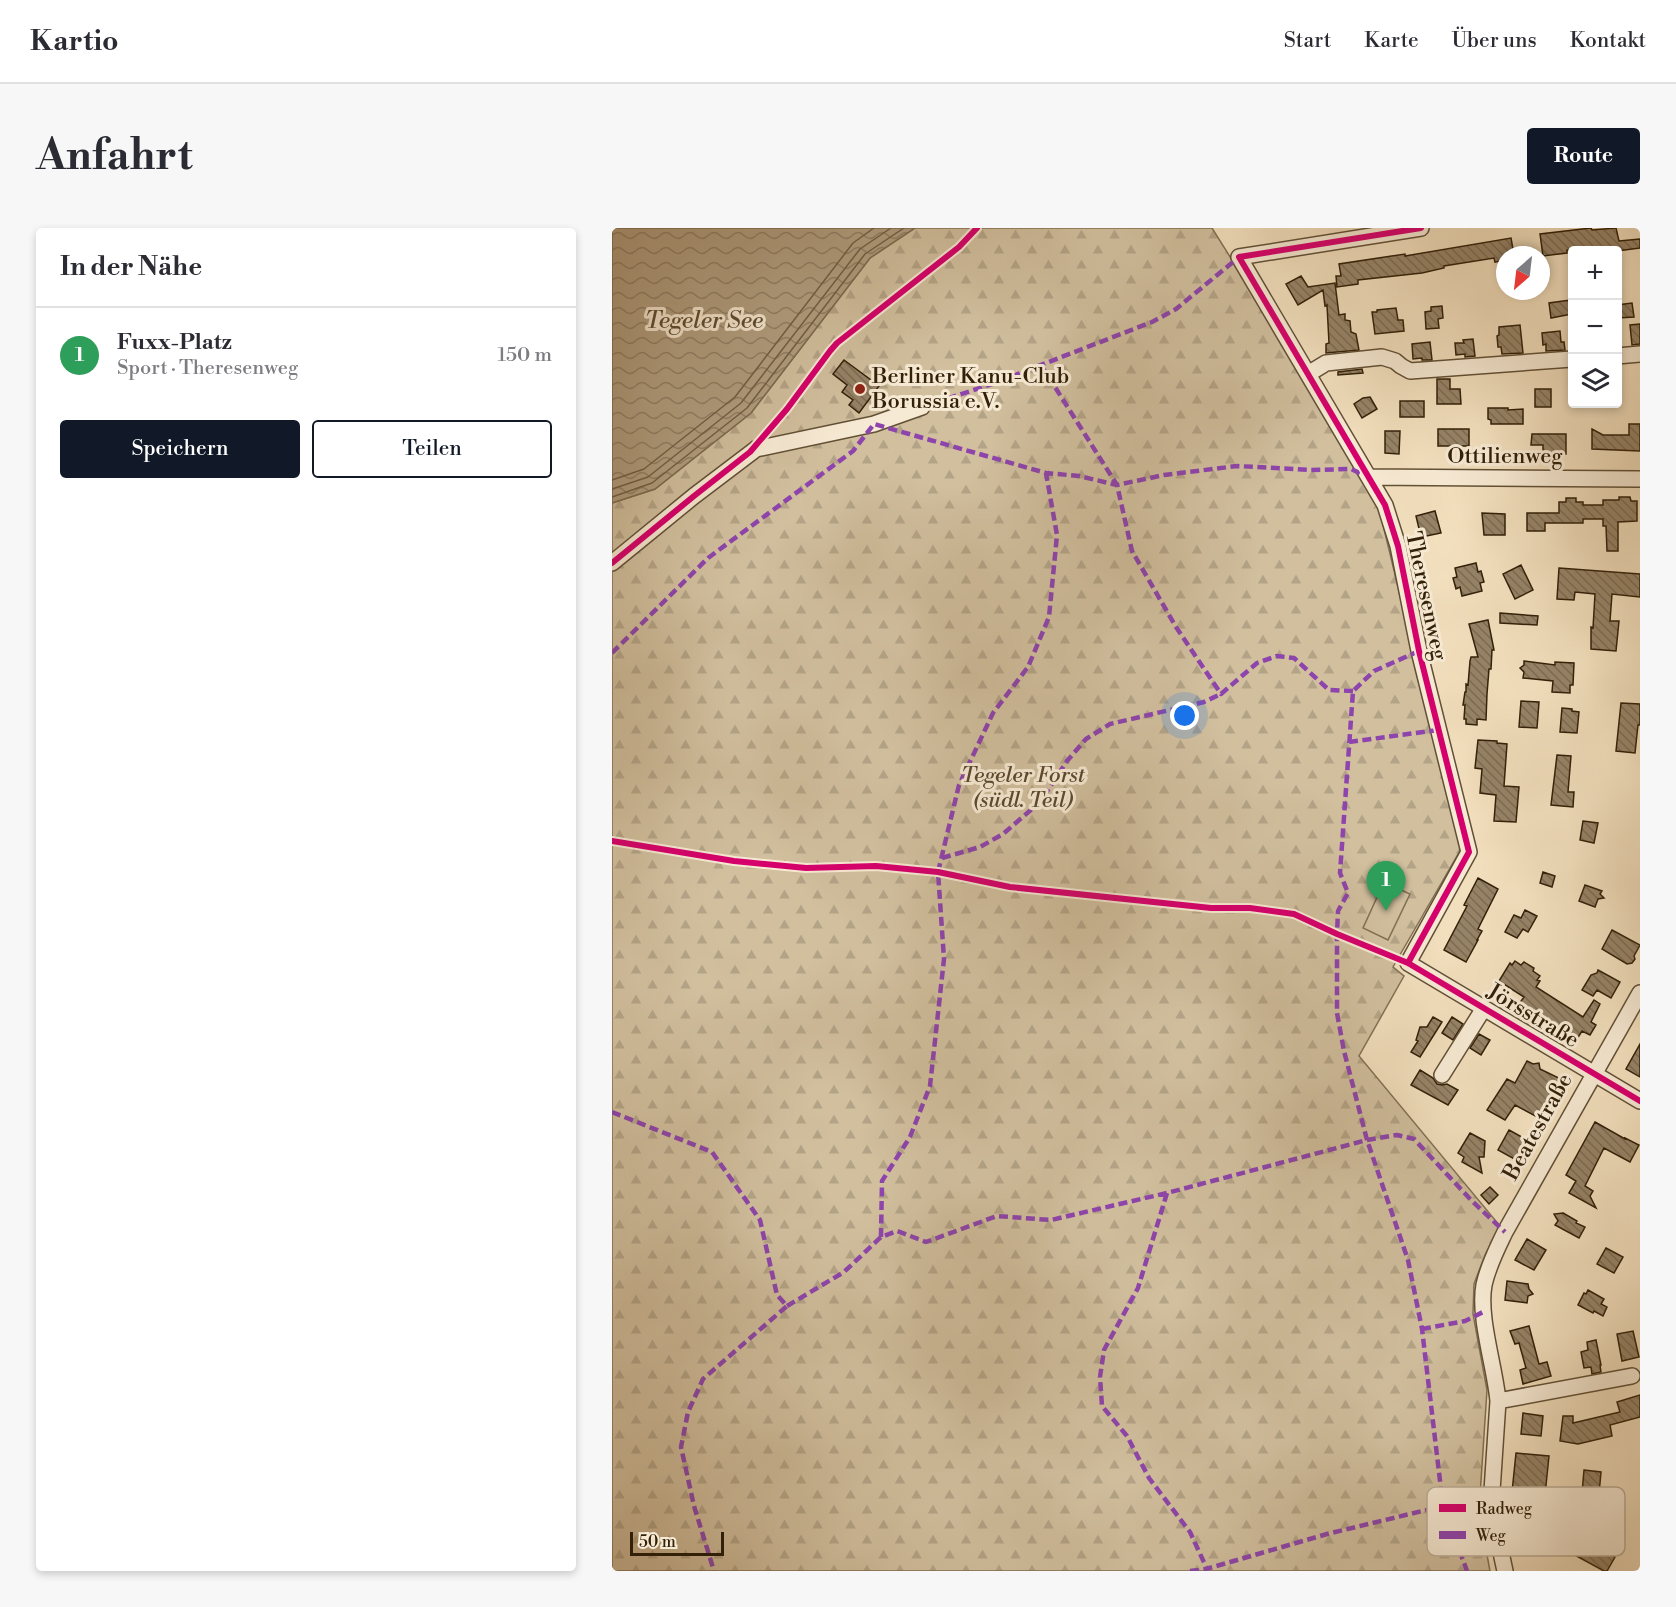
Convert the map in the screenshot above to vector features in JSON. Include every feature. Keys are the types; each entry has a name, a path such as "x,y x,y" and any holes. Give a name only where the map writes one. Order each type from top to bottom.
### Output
{"street":[{"name":"Theresenweg","path":"1408,963 1469,852 1419,651 1398,546 1385,505 1239,257 1421,228"},
{"path":"1622,356 1640,354"},
{"path":"1308,374 1332,362 1382,357 1395,361 1410,370 1568,359"},
{"path":"612,563 693,496 756,449 874,424 922,407"},
{"name":"Ottilienweg","path":"1369,477 1640,479"},
{"name":"Jörsstraße","path":"1408,963 1640,1101"},
{"name":"Beatestraße","path":"1492,1487 1498,1401 1483,1312 1484,1286 1493,1257 1505,1232 1640,993"},
{"path":"1442,1075 1484,1008"},
{"path":"1498,1401 1632,1376"},
{"name":"Beatestraße","path":"1502,1556 1505,1571"}],"green space":[{"name":"Tegeler Forst (südl. Teil)","path":"915,228 1212,228 1379,508 1461,849 1393,967 1404,976 1359,1056 1500,1226 1485,1255 1474,1284 1473,1314 1487,1390 1481,1487 1427,1487 1427,1556 1487,1556 1490,1571 612,1571 612,503 655,489 751,413 870,258"},
{"path":"1384,882 1410,894 1388,940 1363,928"}],"water":[{"name":"Tegeler See","path":"612,228 915,228 870,258 751,413 655,489 612,503"}],"building":[{"path":"1591,228 1592,230 1616,228 1619,241 1640,239 1640,248 1622,250 1622,246 1568,246 1567,253 1550,255 1550,246 1542,246 1540,234"},
{"path":"1511,238 1512,246 1496,246 1496,262 1494,258 1444,266 1444,268 1422,273 1358,280 1358,284 1337,287 1336,276 1341,276 1339,264 1405,254 1405,256"},
{"path":"1301,276 1308,287 1335,283 1339,315 1345,314 1345,320 1350,321 1351,332 1356,334 1359,350 1326,353 1326,344 1329,343 1327,305 1325,306 1323,290 1298,305 1286,284"},
{"path":"1568,300 1568,315 1551,318 1549,303"},
{"path":"1632,303 1634,317 1622,318 1622,304"},
{"path":"1442,306 1443,318 1438,319 1439,328 1426,329 1425,312 1431,311 1431,307"},
{"path":"1396,308 1398,320 1403,320 1404,331 1375,334 1372,312"},
{"path":"1640,324 1640,344 1632,345 1630,325"},
{"path":"1520,325 1523,353 1502,354 1501,347 1498,347 1499,327"},
{"path":"1560,331 1561,342 1564,342 1565,350 1546,351 1542,333"},
{"path":"1473,339 1475,356 1456,355 1455,343 1464,343 1463,340"},
{"path":"1430,342 1432,360 1413,359 1412,344"},
{"name":"Berliner Kanu-Club Borussia e.V.","path":"844,360 879,386 859,413 849,405 853,400 842,392 847,385 833,374"},
{"path":"1362,369 1363,373 1338,375 1338,372"},
{"path":"1437,379 1450,379 1450,389 1460,389 1461,404 1437,404"},
{"path":"1535,389 1551,389 1551,407 1535,407"},
{"path":"1370,397 1377,409 1362,418 1354,404 1363,398"},
{"path":"1400,401 1424,401 1424,417 1400,417"},
{"path":"1488,408 1523,409 1523,424 1491,424 1491,420 1488,419"},
{"path":"1629,424 1640,424 1640,451 1592,449 1592,429 1603,435 1629,435"},
{"path":"1438,429 1469,429 1469,446 1438,446"},
{"path":"1385,431 1400,431 1399,454 1385,453"},
{"path":"1532,434 1566,434 1566,454 1543,454 1543,445 1531,445"},
{"path":"1619,497 1630,497 1631,501 1637,501 1637,521 1618,522 1618,551 1607,551 1606,526 1603,526 1603,519 1583,519 1583,523 1545,523 1545,531 1527,531 1527,513 1559,513 1559,502 1566,502 1566,498 1576,498 1576,502 1583,502 1583,505 1603,505 1603,500 1619,500"},
{"path":"1435,511 1441,533 1421,537 1416,516"},
{"path":"1482,513 1505,514 1505,535 1484,535"},
{"path":"1476,563 1484,582 1480,583 1482,591 1462,596 1460,587 1456,589 1453,578 1457,577 1455,568"},
{"path":"1521,565 1533,590 1515,599 1503,574"},
{"path":"1559,568 1640,574 1640,597 1612,594 1610,621 1619,621 1616,651 1591,649 1595,594 1575,592 1574,600 1557,599"},
{"path":"1500,613 1538,616 1537,625 1500,623"},
{"path":"1488,620 1494,650 1492,650 1491,669 1489,669 1486,720 1477,719 1477,725 1466,724 1465,705 1463,705 1470,661 1471,657 1478,657 1469,624"},
{"path":"1524,661 1555,665 1555,662 1574,663 1573,685 1570,685 1570,693 1552,692 1553,681 1523,678 1524,672 1520,668 1524,665"},
{"path":"1521,701 1539,702 1537,728 1519,727"},
{"path":"1621,703 1640,704 1640,725 1638,725 1635,753 1616,751"},
{"path":"1562,708 1579,712 1577,733 1560,732"},
{"path":"1478,740 1507,744 1504,786 1519,787 1516,822 1494,821 1496,795 1480,793 1482,769 1475,768"},
{"path":"1557,755 1571,756 1568,792 1574,792 1573,807 1551,805"},
{"path":"1583,821 1598,823 1594,843 1580,840"},
{"path":"1543,872 1555,876 1552,887 1540,883"},
{"path":"1478,878 1498,889 1478,929 1482,931 1466,962 1444,950 1467,906 1464,905"},
{"path":"1585,885 1602,891 1600,894 1604,898 1598,899 1595,907 1579,901"},
{"path":"1525,910 1537,916 1528,932 1523,929 1517,938 1505,932 1514,915 1521,918"},
{"path":"1612,930 1640,945 1632,963 1627,964 1602,949"},
{"path":"1515,961 1521,965 1524,962 1534,968 1533,971 1540,976 1536,987 1583,1017 1594,1000 1600,1004 1591,1022 1596,1025 1590,1035 1582,1031 1577,1039 1519,1004 1524,997 1499,981 1510,963 1512,965"},
{"path":"1598,970 1620,982 1611,998 1597,990 1593,996 1582,990 1591,975 1597,973"},
{"path":"1433,1017 1442,1022 1420,1057 1411,1052 1418,1041 1416,1040 1420,1027 1427,1027"},
{"path":"1452,1017 1463,1024 1453,1040 1442,1033"},
{"path":"1479,1034 1490,1040 1481,1055 1470,1048"},
{"path":"1640,1044 1640,1077 1626,1069"},
{"path":"1527,1061 1533,1064 1539,1063 1540,1069 1565,1081 1561,1090 1558,1090 1548,1112 1545,1112 1541,1119 1515,1105 1505,1120 1487,1110 1507,1079 1515,1083"},
{"path":"1420,1070 1433,1078 1437,1084 1447,1084 1458,1090 1448,1105 1411,1085"},
{"path":"1595,1122 1639,1145 1630,1162 1604,1148 1585,1186 1593,1191 1590,1196 1596,1208 1569,1193 1576,1181 1566,1175"},
{"path":"1509,1130 1529,1141 1518,1161 1498,1150"},
{"path":"1470,1133 1485,1141 1484,1157 1479,1157 1482,1173 1462,1162 1464,1157 1458,1153"},
{"path":"1490,1187 1498,1195 1489,1204 1481,1195"},
{"path":"1563,1213 1585,1227 1579,1238 1555,1225 1558,1221 1554,1214"},
{"path":"1527,1239 1546,1250 1534,1270 1515,1260"},
{"path":"1606,1248 1623,1257 1614,1273 1597,1264"},
{"path":"1507,1281 1528,1284 1533,1294 1528,1296 1527,1303 1505,1300"},
{"path":"1588,1290 1604,1299 1601,1304 1607,1307 1603,1316 1578,1305"},
{"path":"1529,1326 1539,1364 1547,1362 1551,1376 1523,1384 1520,1370 1526,1368 1519,1343 1515,1344 1510,1331"},
{"path":"1633,1331 1639,1357 1622,1361 1617,1334"},
{"path":"1596,1340 1601,1372 1592,1374 1591,1367 1584,1368 1581,1352 1588,1350 1587,1342"},
{"path":"1640,1395 1640,1417 1610,1425 1612,1436 1578,1444 1560,1441 1563,1416 1573,1416 1573,1423 1620,1412 1617,1402"},
{"path":"1523,1413 1543,1416 1541,1436 1521,1434"},
{"path":"1516,1453 1549,1456 1546,1487 1513,1487"},
{"path":"1584,1470 1601,1472 1600,1487 1583,1487"},
{"path":"1576,1556 1615,1557 1607,1571"}],"marked path":[{"path":"922,407 992,384 1152,322 1176,309 1239,257"},
{"path":"1041,365 1117,485 1132,551 1176,627 1221,694 1257,663 1277,656 1294,658 1329,690 1353,691"},
{"path":"612,653 708,558 853,451 874,424 1046,473 1079,476 1117,485 1164,475 1237,466 1311,470 1351,469 1366,476"},
{"path":"881,1237 882,1181 910,1137 930,1086 944,959 938,872 959,785 993,713 1028,667 1049,617 1057,535 1046,473"},
{"path":"1419,651 1374,671 1353,691 1340,873 1348,893 1338,911 1337,1013 1344,1051 1367,1140 1408,1260 1422,1329 1441,1487"},
{"path":"942,858 980,847 1003,834 1040,802 1067,761 1086,739 1110,724 1204,702 1221,694"},
{"path":"1349,742 1438,730"},
{"path":"612,1112 712,1152 760,1220 777,1295 787,1306 703,1379 688,1412 681,1447 694,1506 714,1571"},
{"path":"787,1306 844,1272 881,1237 897,1231 926,1242 997,1216 1051,1220 1167,1193 1367,1140 1397,1135 1414,1139 1472,1201 1505,1232"},
{"path":"1167,1193 1138,1288 1104,1350 1100,1377 1102,1406 1127,1436 1149,1478 1190,1532 1208,1571"},
{"path":"1422,1329 1465,1321 1483,1312"},
{"path":"1190,1571 1206,1569 1327,1534 1427,1510"},
{"path":"1461,1556 1467,1571"}],"cycle path":[{"path":"612,563 750,452 787,409 837,343 959,247 977,228"},
{"path":"1408,963 1469,852 1419,651 1398,546 1385,505 1239,257 1421,228"},
{"path":"612,841 734,861 806,868 876,866 938,872 1010,887 1211,908 1250,908 1294,914 1408,963 1640,1101"}],"place":[{"name":"Berliner Kanu-Club Borussia e.V.","path":"860,389"},
{"name":"Fuxx-Platz","path":"1386,911"}]}
